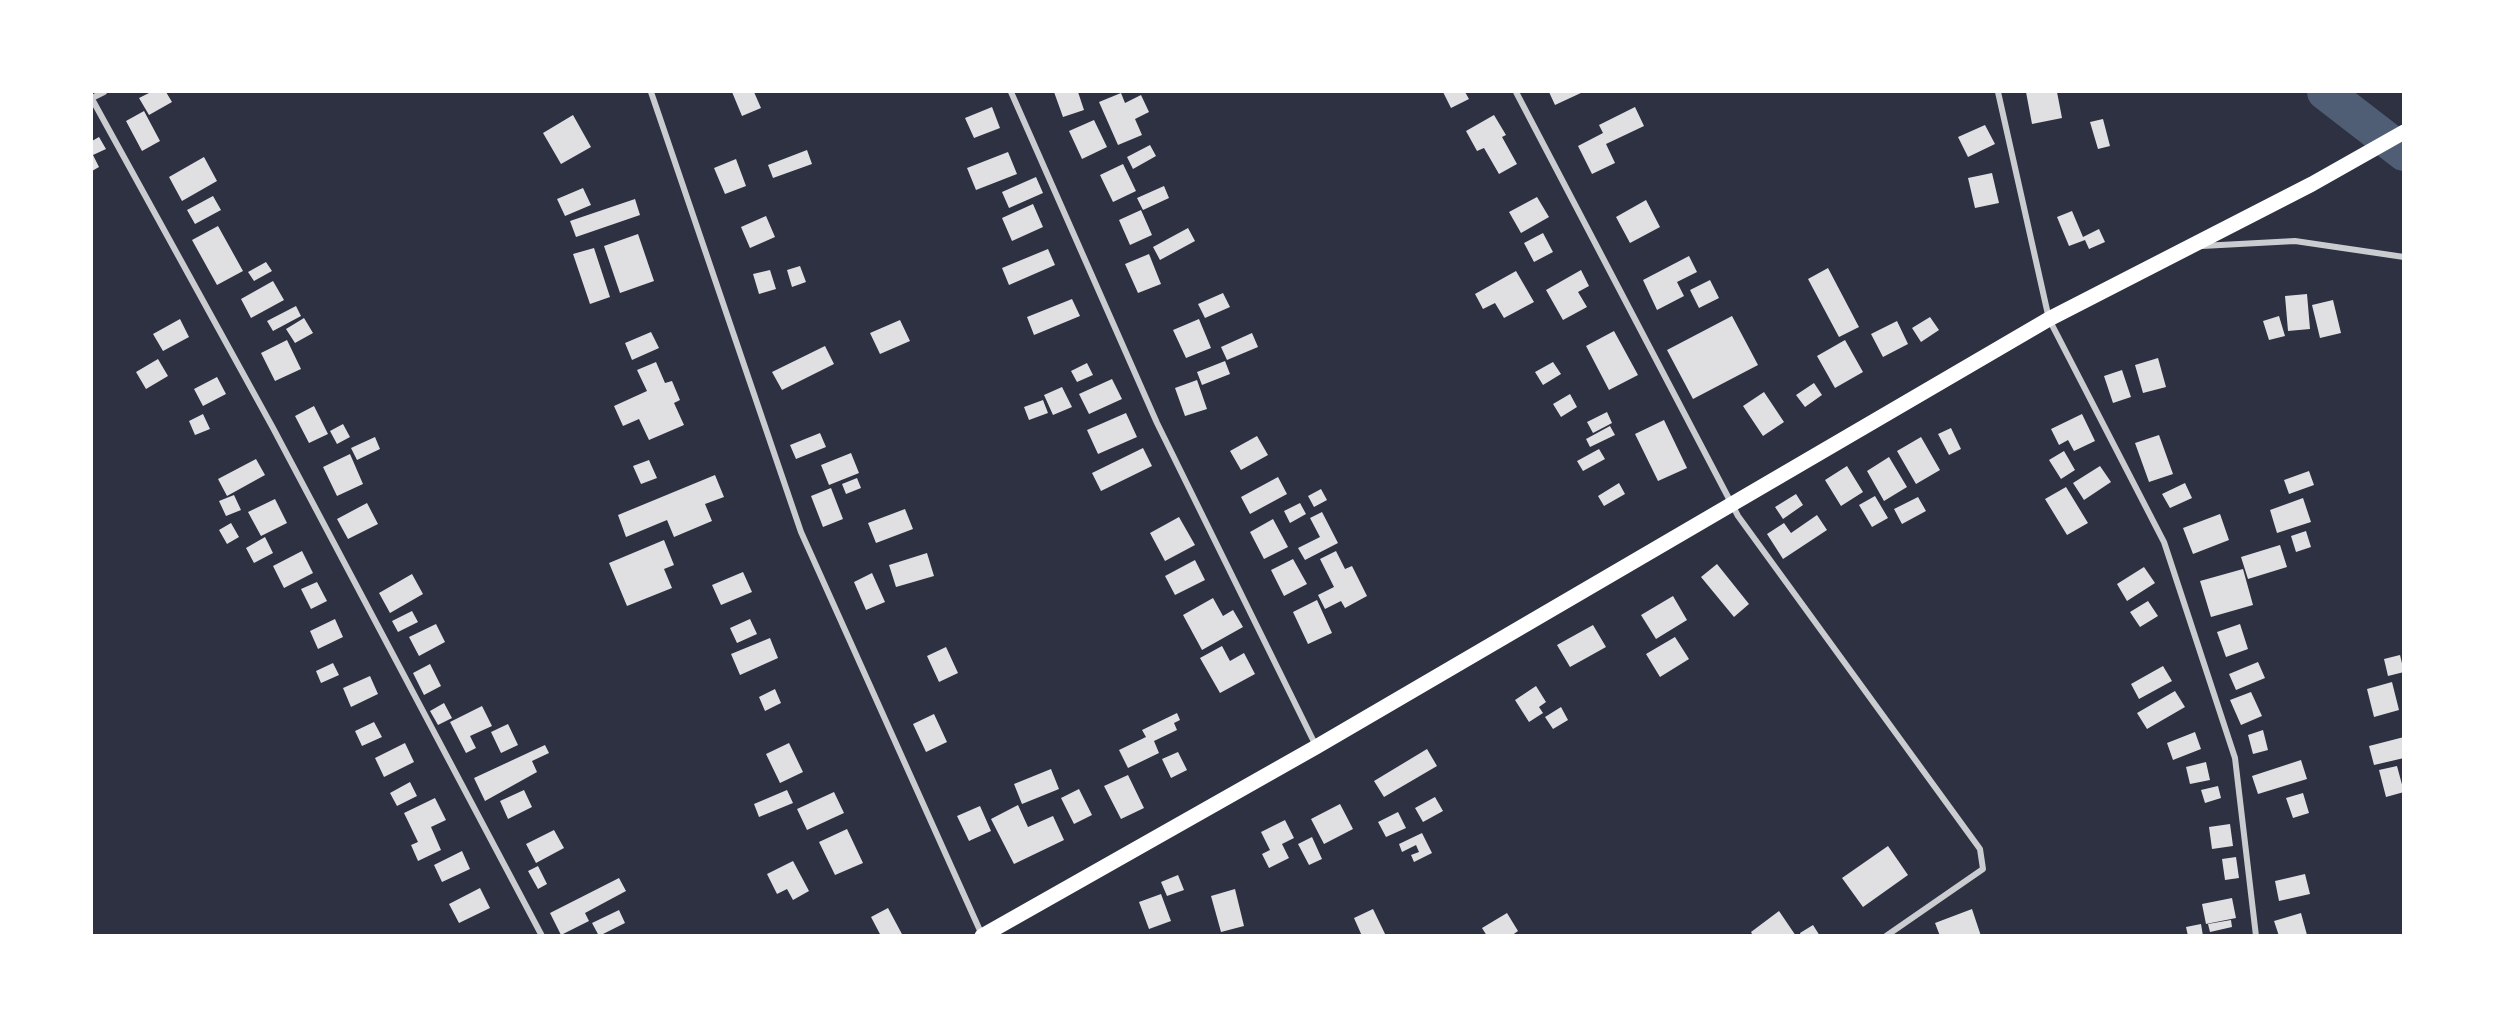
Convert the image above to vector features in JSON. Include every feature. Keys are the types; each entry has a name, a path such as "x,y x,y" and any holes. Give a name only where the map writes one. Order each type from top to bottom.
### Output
{"main road":[{"path":"983,936 1316,747 2049,319 2312,184 2403,132"}],"street":[{"path":"104,92 92,99 273,428 542,936"},
{"path":"651,92 801,532 983,936"},
{"path":"1011,92 1157,423 1316,747"},
{"path":"1516,92 1732,504 1980,849 1983,869 1886,936"},
{"path":"1998,92 2049,319 2164,542 2235,758 2256,936"},
{"path":"2190,247 2295,241 2403,257"}],"building":[{"path":"151,92 166,92 172,102 149,115 139,98"},
{"path":"732,92 754,92 761,108 742,116"},
{"path":"1054,92 1078,92 1084,110 1063,117"},
{"path":"1443,92 1465,92 1469,99 1451,108"},
{"path":"1549,92 1583,92 1555,105"},
{"path":"2026,92 2057,92 2062,118 2032,124"},
{"path":"1121,93 1125,103 1141,95 1149,112 1135,119 1142,135 1118,145 1099,102"},
{"path":"992,107 1000,128 974,138 965,118"},
{"path":"1635,107 1644,126 1606,144 1615,163 1592,174 1578,146 1603,133 1599,125"},
{"path":"144,111 160,141 142,151 126,121"},
{"path":"573,115 591,147 561,164 543,133"},
{"path":"1494,115 1506,135 1502,137 1517,164 1499,174 1484,148 1477,151 1466,131"},
{"path":"2103,119 2110,146 2098,149 2090,122"},
{"path":"1094,120 1107,147 1082,159 1069,131"},
{"path":"1985,125 1995,144 1968,157 1958,137"},
{"path":"99,137 106,149 93,155 99,167 92,171 92,141"},
{"path":"1150,145 1156,156 1133,169 1127,157"},
{"path":"807,150 812,164 773,178 768,165"},
{"path":"1008,152 1017,174 976,190 967,168"},
{"path":"204,157 217,181 182,201 169,177"},
{"path":"736,159 746,186 725,194 714,168"},
{"path":"1123,164 1136,191 1113,202 1100,175"},
{"path":"1992,173 1999,203 1975,208 1968,178"},
{"path":"1036,177 1043,193 1009,208 1002,192"},
{"path":"1164,186 1169,198 1143,210 1137,198"},
{"path":"583,188 591,205 565,216 557,199"},
{"path":"213,196 221,210 195,224 187,210"},
{"path":"1537,197 1549,217 1521,233 1509,212"},
{"path":"635,199 640,215 576,237 570,221"},
{"path":"1646,200 1660,227 1630,243 1616,217"},
{"path":"1033,204 1043,227 1012,241 1002,218"},
{"path":"1141,210 1152,235 1130,245 1119,220"},
{"path":"2072,211 2083,237 2099,229 2105,242 2089,249 2085,240 2069,246 2057,217"},
{"path":"766,216 775,237 750,248 741,227"},
{"path":"218,226 243,271 217,285 192,240"},
{"path":"1188,228 1195,241 1160,260 1153,247"},
{"path":"1543,233 1553,252 1534,262 1524,243"},
{"path":"638,234 654,281 620,293 604,246"},
{"path":"594,248 610,297 590,304 573,254"},
{"path":"1048,249 1055,265 1009,285 1002,268"},
{"path":"1149,254 1161,284 1138,293 1125,264"},
{"path":"1689,256 1697,272 1677,282 1684,296 1657,310 1643,280"},
{"path":"266,262 272,271 254,281 248,272"},
{"path":"800,266 806,282 792,287 787,270"},
{"path":"1828,268 1859,327 1839,337 1808,279"},
{"path":"770,270 776,289 759,294 753,274"},
{"path":"1581,270 1589,286 1578,292 1587,307 1563,320 1546,290"},
{"path":"1516,271 1534,302 1504,318 1495,303 1483,309 1475,294"},
{"path":"1710,280 1719,298 1699,308 1690,290"},
{"path":"273,281 284,300 251,318 241,299"},
{"path":"1223,293 1230,307 1205,318 1198,304"},
{"path":"2307,294 2310,329 2288,331 2285,296"},
{"path":"1072,299 1080,316 1034,335 1027,317"},
{"path":"2333,300 2341,333 2320,338 2312,305"},
{"path":"296,306 301,316 273,331 267,321"},
{"path":"1732,316 1758,365 1693,399 1667,350"},
{"path":"2279,316 2285,336 2269,340 2263,321"},
{"path":"1930,317 1939,330 1921,342 1912,328"},
{"path":"304,318 313,333 295,343 286,329"},
{"path":"180,319 189,337 163,351 153,334"},
{"path":"1199,319 1211,348 1186,358 1173,330"},
{"path":"900,320 910,341 880,354 870,333"},
{"path":"1897,321 1908,344 1883,357 1871,334"},
{"path":"1614,331 1638,375 1609,390 1586,346"},
{"path":"651,332 659,348 632,360 625,343"},
{"path":"1252,333 1258,347 1227,360 1221,347"},
{"path":"287,340 301,369 275,381 261,353"},
{"path":"1845,340 1863,372 1835,388 1817,356"},
{"path":"825,346 834,364 782,390 772,372"},
{"path":"2158,358 2166,387 2143,393 2135,365"},
{"path":"158,359 168,376 146,389 136,372"},
{"path":"1225,361 1230,374 1202,385 1197,372"},
{"path":"656,362 665,383 672,381 680,400 674,403 684,425 649,440 639,419 623,426 614,406 647,391 637,370"},
{"path":"1553,362 1561,374 1543,385 1535,372"},
{"path":"1087,363 1093,375 1077,382 1071,371"},
{"path":"2122,370 2131,397 2113,403 2104,376"},
{"path":"217,377 226,394 203,406 194,389"},
{"path":"1112,379 1122,399 1089,414 1079,394"},
{"path":"1197,380 1207,409 1185,416 1175,388"},
{"path":"1814,383 1822,395 1805,407 1796,395"},
{"path":"1062,387 1072,407 1053,415 1044,395"},
{"path":"1764,392 1784,422 1763,436 1743,406"},
{"path":"1570,394 1577,407 1561,417 1553,404"},
{"path":"1043,400 1048,413 1029,420 1024,407"},
{"path":"314,406 328,434 309,443 295,416"},
{"path":"1607,412 1612,423 1593,433 1587,422"},
{"path":"1126,413 1137,437 1098,454 1087,430"},
{"path":"203,414 210,429 195,435 189,421"},
{"path":"2082,414 2095,441 2074,451 2068,440 2059,445 2051,429"},
{"path":"1664,420 1687,468 1658,481 1635,434"},
{"path":"343,424 350,437 337,444 330,431"},
{"path":"1610,426 1615,435 1590,447 1586,439"},
{"path":"1951,428 1961,449 1949,455 1938,434"},
{"path":"820,433 826,447 796,459 790,445"},
{"path":"2159,435 2173,474 2149,482 2135,443"},
{"path":"1257,436 1268,455 1241,470 1230,451"},
{"path":"375,437 380,449 357,460 351,448"},
{"path":"1921,437 1940,470 1916,484 1897,451"},
{"path":"1143,448 1152,466 1101,491 1092,473"},
{"path":"1599,449 1605,459 1583,471 1577,461"},
{"path":"2064,451 2075,470 2061,479 2049,460"},
{"path":"851,453 859,473 829,485 821,465"},
{"path":"350,454 363,484 337,496 323,467"},
{"path":"1889,457 1907,487 1884,501 1867,471"},
{"path":"256,459 265,475 227,496 218,479"},
{"path":"649,460 657,478 641,484 633,466"},
{"path":"1847,466 1863,492 1841,506 1825,480"},
{"path":"2100,466 2111,482 2084,500 2073,483"},
{"path":"2309,471 2314,485 2289,494 2284,480"},
{"path":"715,475 724,497 705,504 712,521 674,537 667,520 626,537 618,515"},
{"path":"1278,477 1287,494 1250,514 1241,497"},
{"path":"857,478 861,488 846,494 842,484"},
{"path":"1619,483 1625,494 1604,506 1598,496"},
{"path":"2185,483 2192,498 2170,508 2162,494"},
{"path":"2066,487 2088,523 2067,535 2045,499"},
{"path":"831,488 843,519 823,527 811,496"},
{"path":"1321,489 1327,500 1314,507 1308,496"},
{"path":"1796,494 1803,505 1783,519 1775,507"},
{"path":"234,495 241,510 226,516 219,501"},
{"path":"1875,496 1888,518 1872,527 1859,505"},
{"path":"1918,497 1926,511 1902,524 1894,509"},
{"path":"2303,498 2311,522 2277,533 2270,510"},
{"path":"275,499 287,523 261,536 248,512"},
{"path":"367,503 378,524 348,539 337,519"},
{"path":"1300,503 1306,514 1290,523 1284,511"},
{"path":"905,509 913,529 876,543 868,523"},
{"path":"1322,512 1338,543 1305,560 1298,548 1320,537 1310,518"},
{"path":"2220,514 2229,540 2193,554 2183,528"},
{"path":"1817,515 1827,530 1783,559 1767,534 1784,523 1791,533"},
{"path":"1179,517 1195,545 1165,561 1150,533"},
{"path":"1273,519 1288,547 1264,559 1250,532"},
{"path":"231,523 239,537 227,544 219,530"},
{"path":"2306,531 2311,547 2296,552 2291,536"},
{"path":"265,537 273,553 254,563 246,548"},
{"path":"664,540 674,565 664,569 672,588 627,606 609,563"},
{"path":"2280,545 2287,567 2248,579 2241,557"},
{"path":"302,551 313,573 284,588 273,566"},
{"path":"1336,551 1345,569 1352,566 1367,596 1345,608 1341,601 1325,609 1318,595 1334,587 1320,559"},
{"path":"927,553 934,576 896,587 889,565"},
{"path":"1293,559 1307,584 1284,596 1271,570"},
{"path":"1195,560 1205,580 1175,595 1165,576"},
{"path":"1717,564 1749,604 1734,617 1701,577"},
{"path":"2144,567 2155,583 2127,601 2117,584"},
{"path":"2243,569 2253,605 2211,617 2200,581"},
{"path":"743,572 752,592 721,605 712,585"},
{"path":"872,573 885,602 866,610 854,582"},
{"path":"412,574 423,594 390,613 379,593"},
{"path":"317,582 327,601 311,609 301,589"},
{"path":"1673,596 1687,620 1656,639 1641,615"},
{"path":"1213,598 1223,616 1233,610 1243,627 1202,650 1183,615"},
{"path":"1317,600 1332,633 1308,644 1293,612"},
{"path":"2148,601 2158,616 2140,627 2130,612"},
{"path":"412,611 418,622 398,632 392,621"},
{"path":"335,619 343,637 318,649 310,631"},
{"path":"750,619 757,634 737,643 730,628"},
{"path":"436,624 445,642 419,656 409,637"},
{"path":"2240,624 2248,649 2226,657 2217,632"},
{"path":"1593,625 1606,647 1570,667 1557,645"},
{"path":"1675,637 1689,659 1660,677 1646,654"},
{"path":"770,638 778,658 740,675 731,654"},
{"path":"1222,646 1230,661 1244,653 1255,674 1220,693 1200,658"},
{"path":"946,647 958,673 939,682 927,656"},
{"path":"2400,655 2404,672 2388,676 2384,659"},
{"path":"2258,662 2265,678 2236,690 2229,674"},
{"path":"333,663 339,675 321,683 316,671"},
{"path":"430,664 441,686 424,695 413,673"},
{"path":"2163,666 2172,681 2139,699 2131,684"},
{"path":"370,676 378,694 351,707 343,688"},
{"path":"2392,682 2399,710 2374,717 2367,689"},
{"path":"1536,686 1546,702 1539,707 1543,713 1529,722 1515,700"},
{"path":"775,689 781,703 765,711 759,697"},
{"path":"2175,691 2185,707 2147,729 2137,713"},
{"path":"2251,692 2262,716 2241,725 2230,700"},
{"path":"444,703 452,718 438,725 430,711"},
{"path":"482,706 492,726 470,736 476,748 466,753 450,722"},
{"path":"1561,707 1568,720 1553,729 1545,717"},
{"path":"1177,713 1180,720 1174,723 1177,730 1154,741 1159,753 1128,768 1119,750 1146,737 1142,730"},
{"path":"934,714 947,742 926,752 913,724"},
{"path":"374,722 382,737 362,746 355,731"},
{"path":"508,724 518,745 501,753 491,732"},
{"path":"2263,730 2268,750 2253,754 2248,735"},
{"path":"2195,732 2201,749 2173,760 2167,743"},
{"path":"2404,737 2404,758 2374,765 2369,746"},
{"path":"405,743 414,762 384,777 375,758"},
{"path":"789,743 803,772 780,783 766,754"},
{"path":"545,745 549,753 532,761 537,772 485,801 474,778"},
{"path":"1427,749 1437,766 1384,797 1374,781"},
{"path":"1178,752 1187,770 1171,778 1162,759"},
{"path":"2301,760 2307,779 2258,794 2252,776"},
{"path":"2206,762 2210,780 2190,784 2186,767"},
{"path":"2397,766 2404,792 2386,797 2379,770"},
{"path":"1051,769 1059,789 1022,804 1014,784"},
{"path":"1128,775 1144,808 1121,819 1104,786"},
{"path":"410,782 417,796 397,806 390,793"},
{"path":"2218,786 2221,798 2205,803 2201,790"},
{"path":"1079,789 1092,815 1074,824 1061,798"},
{"path":"524,790 532,807 508,819 500,801"},
{"path":"787,790 793,803 759,817 754,804"},
{"path":"834,792 844,813 807,830 797,809"},
{"path":"2303,793 2309,813 2293,818 2286,798"},
{"path":"1435,797 1443,811 1423,822 1415,808"},
{"path":"435,798 446,820 431,827 441,850 418,861 411,845 418,842 404,813"},
{"path":"1340,804 1353,829 1324,844 1311,819"},
{"path":"1018,805 1028,827 1053,816 1064,840 1014,864 991,819"},
{"path":"980,806 991,831 969,841 957,816"},
{"path":"1398,812 1406,828 1386,837 1378,822"},
{"path":"1285,820 1294,838 1282,844 1289,858 1269,868 1262,854 1270,850 1261,832"},
{"path":"2230,824 2233,846 2212,849 2209,827"},
{"path":"847,829 863,863 835,875 819,842"},
{"path":"554,830 564,848 536,863 526,844"},
{"path":"1422,833 1432,853 1414,862 1411,855 1419,852 1416,845 1402,852 1399,844"},
{"path":"1312,837 1322,859 1309,865 1298,844"},
{"path":"1888,846 1908,875 1863,907 1842,878"},
{"path":"462,851 470,869 442,882 434,865"},
{"path":"2236,857 2239,878 2225,880 2222,859"},
{"path":"793,861 809,891 793,900 787,889 777,894 767,874"},
{"path":"538,866 547,884 538,889 528,871"},
{"path":"2305,874 2310,894 2279,901 2275,881"},
{"path":"1178,875 1184,890 1167,896 1161,882"},
{"path":"619,878 626,891 585,913 589,921 561,935 550,913"},
{"path":"480,888 490,908 459,923 449,904"},
{"path":"1235,889 1244,926 1221,932 1211,896"},
{"path":"1161,894 1171,921 1149,929 1139,902"},
{"path":"2232,898 2236,918 2206,924 2202,904"},
{"path":"888,908 903,936 881,936 871,917"},
{"path":"1373,909 1386,936 1362,936 1354,918"},
{"path":"1972,909 1981,936 1940,936 1935,923"},
{"path":"619,910 625,923 599,936 592,923"},
{"path":"1779,911 1796,936 1753,936 1751,932"},
{"path":"1507,913 1518,931 1511,936 1487,936 1482,928"},
{"path":"2301,913 2307,935 2279,936 2274,921"},
{"path":"2231,920 2232,927 2210,932 2208,924"},
{"path":"2201,924 2203,936 2188,936 2186,927"},
{"path":"1813,925 1820,936 1801,936 1800,933"}],"waterway":[{"path":"2325,92 2404,153"}]}
